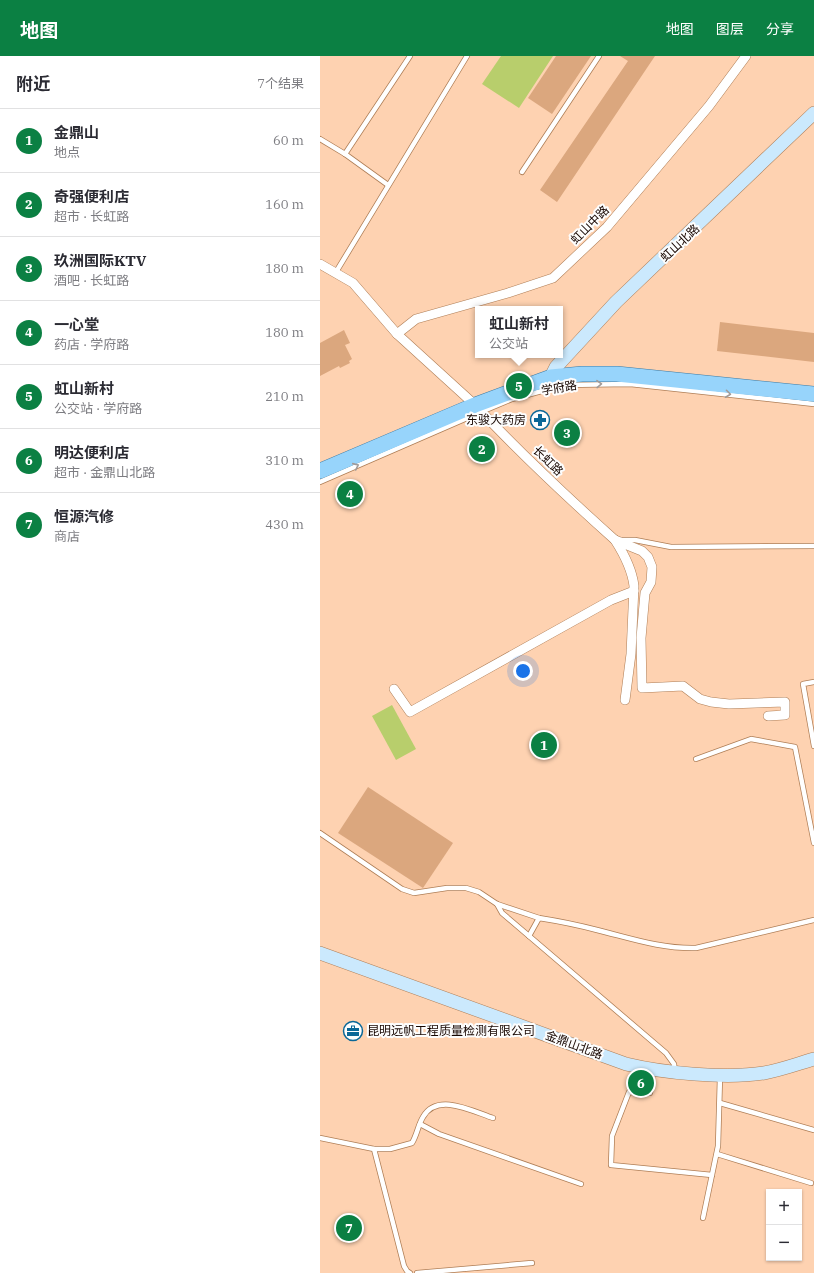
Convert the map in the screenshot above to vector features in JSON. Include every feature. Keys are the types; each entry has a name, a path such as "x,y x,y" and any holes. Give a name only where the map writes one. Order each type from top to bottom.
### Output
{"main road":[{"name":"学府路","path":"320,471 551,377 582,374 617,374 814,394"}],"street":[{"name":"虹山中路","path":"397,334 416,319 508,293 553,278 607,227 709,106 746,56"},
{"name":"虹山北路","path":"551,377 556,367 616,302 814,113"},
{"name":"长虹路","path":"320,264 353,283 397,334 478,408 545,476 615,540"},
{"path":"615,540 623,552 633,577 634,591 631,654 625,700"},
{"path":"615,540 642,551 648,556 652,567 651,582 645,593 641,638 642,688 682,686 700,699 729,704 785,702 785,715 768,716"},
{"path":"394,689 410,712 611,600 634,591"},
{"name":"金鼎山北路","path":"320,953 626,1064 653,1070 720,1074 762,1073 814,1059"}],"lane":[{"path":"345,154 410,56"},
{"path":"336,272 467,56"},
{"path":"522,172 599,56"},
{"path":"320,139 345,154 388,184"},
{"name":"学府路","path":"320,482 478,408 564,385 598,383 638,385 814,404"},
{"path":"615,540 635,540 671,547 814,546"},
{"path":"814,682 803,684 814,746"},
{"path":"696,759 751,739 795,747 814,843"},
{"path":"320,833 402,889 414,893 447,888 466,888 479,892 497,904 539,918 595,929 655,945 676,948 696,948 814,920"},
{"path":"497,904 502,913 666,1053 674,1064 675,1072"},
{"path":"529,936 539,918"},
{"path":"653,1070 650,1093 628,1092 612,1136 611,1165 712,1175"},
{"path":"703,1218 717,1154 720,1074"},
{"path":"720,1103 814,1130"},
{"path":"320,1138 374,1148 390,1149 412,1143 423,1117 430,1108 438,1105 451,1104 492,1118"},
{"path":"420,1124 439,1134 581,1184"},
{"path":"374,1148 404,1266 410,1273"},
{"path":"717,1154 811,1183"},
{"path":"417,1273 532,1262"}],"green space":[{"path":"501,56 553,56 519,108 482,84"},
{"path":"392,705 416,749 396,760 372,716"}],"building":[{"path":"556,56 591,56 552,114 528,98"},
{"path":"620,56 655,56 557,202 540,190 628,61"},
{"path":"720,322 814,333 814,362 717,351"},
{"path":"344,330 350,343 345,345 352,359 349,361 350,363 340,368 339,366 320,376 320,343"},
{"path":"368,787 453,843 423,888 338,833"}],"place":[{"name":"虹山新村","path":"519,386"},
{"name":"东骏大药房","path":"540,420"},
{"name":"玖洲国际KTV","path":"567,433"},
{"name":"奇强便利店","path":"482,449"},
{"name":"一心堂","path":"350,494"},
{"name":"金鼎山","path":"544,745"},
{"name":"昆明远帆工程质量检测有限公司","path":"353,1031"},
{"name":"明达便利店","path":"641,1083"},
{"name":"恒源汽修","path":"349,1228"}]}
